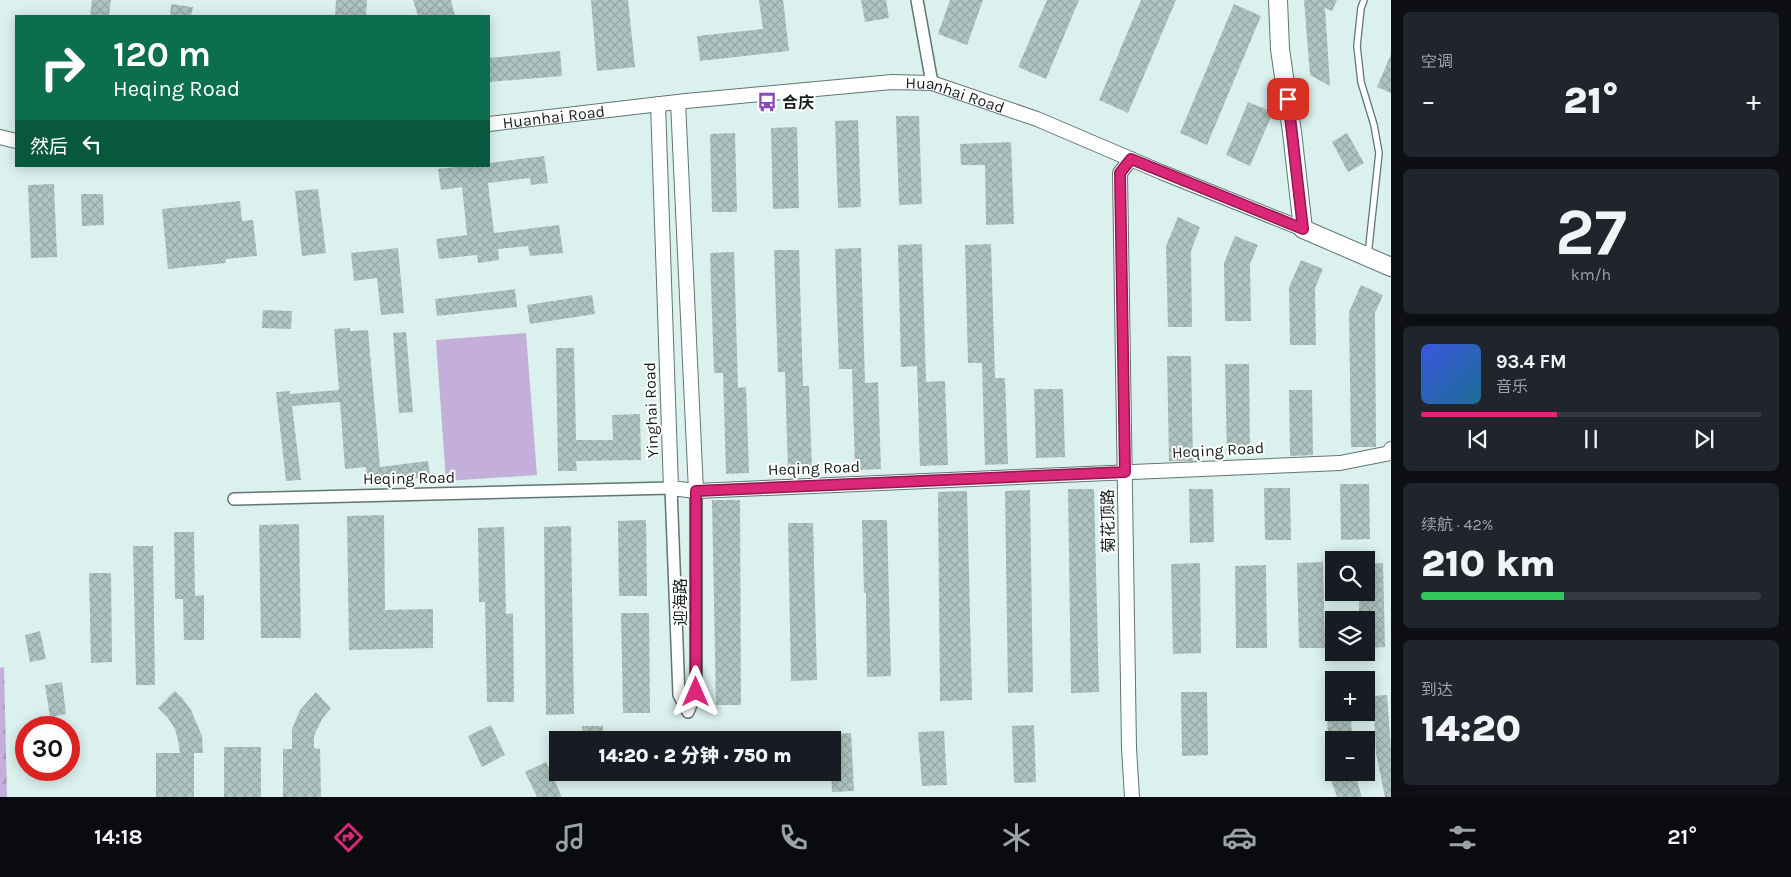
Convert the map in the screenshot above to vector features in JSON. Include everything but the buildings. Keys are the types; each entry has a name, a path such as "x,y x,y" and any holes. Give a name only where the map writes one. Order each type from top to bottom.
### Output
{"main road":[{"path":"1278,0 1280,48 1303,229"},
{"name":"Huanhai Road","path":"1303,229 1391,266"}],"street":[{"path":"917,0 932,83"},
{"name":"Huanhai Road","path":"490,124 658,104 892,82 932,83 1037,120 1303,229"},
{"name":"Yinghai Road","path":"658,104 679,695 688,712 696,692 696,491 678,102"},
{"path":"0,136 15,141"},
{"name":"菊花顶路","path":"1131,159 1120,173 1129,748 1132,797"},
{"name":"Heqing Road","path":"234,499 671,488 696,491 1340,462 1390,452 1391,448"}],"lane":[{"path":"1364,0 1361,8 1357,46 1361,82 1374,125 1379,153 1368,257"}],"green space":[{"path":"526,333 537,475 446,481 436,340"},
{"path":"4,667 7,797 0,797 0,668"}],"place":[{"name":"合庆","path":"767,102"}],"route":[{"path":"696,692 696,491 1125,472 1120,173 1131,159 1303,229 1288,99"}]}
